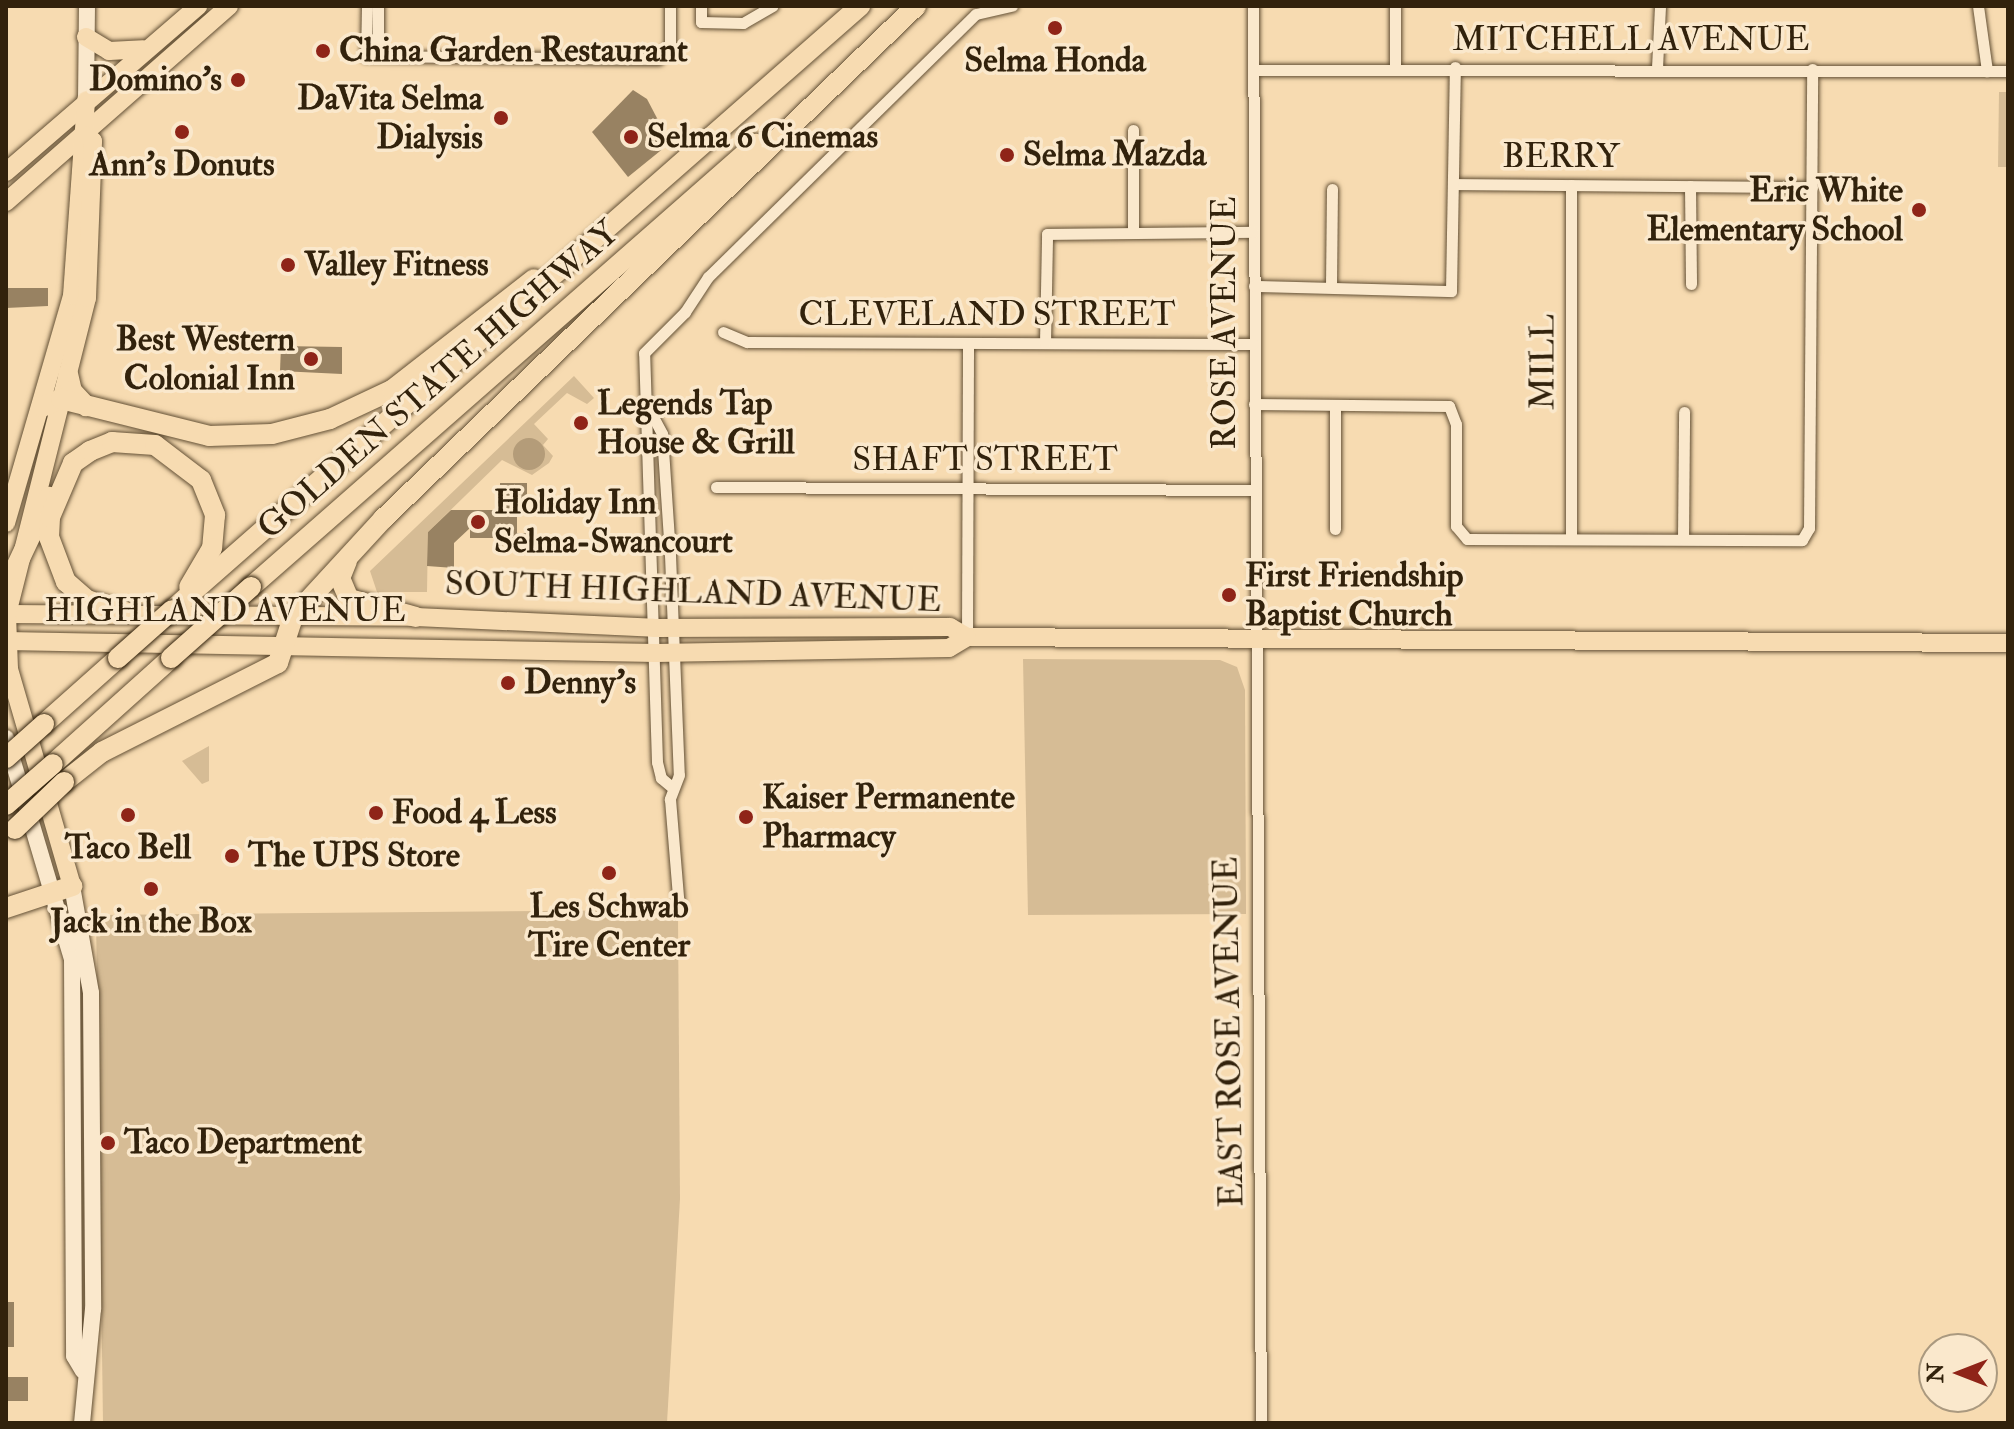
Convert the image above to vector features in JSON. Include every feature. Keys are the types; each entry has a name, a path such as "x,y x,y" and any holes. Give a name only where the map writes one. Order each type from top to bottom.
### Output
{"highway":[{"name":"GOLDEN STATE HIGHWAY","path":"197,583 662,184 860,6"},
{"name":"GOLDEN STATE HIGHWAY","path":"6,805 916,6"},
{"path":"11,833 64,782 154,723 252,681 278,663 288,642 293,617 424,476 916,6"},
{"path":"51,403 86,406 209,436 272,434 330,419 392,390 662,184"},
{"path":"68,374 72,391 86,406"},
{"path":"6,758 172,610 197,583 212,548 215,515 201,480 155,445 112,442 73,463 42,506 15,569"},
{"path":"73,463 50,517 55,557 66,582 87,600 132,614"},
{"path":"350,556 340,578 349,599 416,617"},
{"path":"6,908 64,889"}],"main road":[{"path":"6,172 198,6"},
{"path":"6,202 85,135 220,7"},
{"path":"86,37 113,52 146,49"},
{"path":"64,889 13,684 7,614 72,296 86,101"},
{"path":"6,523 51,403 68,374 91,271 93,141 85,135"},
{"path":"40,173 65,171 78,192"},
{"name":"HIGHLAND AVENUE","path":"7,614 416,617"},
{"name":"SOUTH HIGHLAND AVENUE","path":"416,617 664,628 950,627 967,637 2008,643"},
{"name":"SOUTH HIGHLAND AVENUE","path":"491,645 665,653 949,648 967,637"},
{"name":"HIGHLAND AVENUE","path":"7,641 491,645"}],"street":[{"path":"86,101 87,6"},
{"path":"367,6 366,56 666,56 670,6"},
{"path":"378,6 378,56"},
{"path":"701,6 701,22 743,23 772,6"},
{"path":"673,788 661,778 657,762 665,653 644,353 708,277 976,14 1012,6"},
{"name":"ROSE AVENUE","path":"1253,6 1253,641"},
{"path":"1395,6 1395,67"},
{"path":"1657,68 1660,6"},
{"path":"1978,6 1987,71"},
{"path":"1254,286 1331,285 1451,291 1455,67"},
{"name":"MITCHELL AVENUE","path":"1253,70 1455,67 2008,71"},
{"path":"1254,404 1449,406 1455,416 1455,517 1461,536 1797,541 1808,534 1812,69"},
{"path":"1133,130 1133,232"},
{"name":"BERRY","path":"1454,184 1812,187"},
{"name":"MILL","path":"1571,185 1571,539"},
{"path":"1690,186 1691,284"},
{"path":"1331,285 1332,189"},
{"path":"1045,343 1047,234 1253,232"},
{"name":"CLEVELAND STREET","path":"723,332 747,342 1253,344"},
{"path":"967,637 968,344"},
{"path":"1335,405 1335,529"},
{"path":"648,407 662,434 664,628 679,775 673,788 679,908"},
{"path":"1683,539 1684,412"},
{"name":"SHAFT STREET","path":"716,487 1254,490"},
{"name":"EAST ROSE AVENUE","path":"1253,641 1261,1423"},
{"path":"6,738 64,889 75,990 74,1356 83,1371 82,1423"}],"shaded area":[{"path":"1999,92 2008,92 2008,167 1998,167"},
{"path":"574,376 594,398 587,404 567,393 534,424 548,439 543,445 553,456 549,463 532,475 502,460 428,532 427,592 377,592 370,571"},
{"path":"529,438 541,442 545,454 541,466 529,470 517,466 513,454 517,442"},
{"path":"1023,659 1220,660 1237,667 1245,690 1246,914 1028,915"},
{"path":"209,746 209,781 202,784 182,761"},
{"path":"663,910 678,916 680,1199 667,1423 103,1423 96,915"}],"building":[{"name":"Selma 6 Cinemas","path":"633,90 647,99 670,143 628,177 592,132"},
{"path":"6,288 48,288 48,306 6,308"},
{"name":"Best Western Colonial Inn","path":"281,346 342,347 342,374 280,371"},
{"name":"Holiday Inn Selma-Swancourt","path":"500,483 527,483 527,511 517,511 517,533 528,533 528,543 495,546 495,538 470,538 470,528 454,543 454,568 427,566 428,532 451,510 500,510"},
{"path":"6,1302 14,1302 14,1347 6,1347"},
{"path":"6,1377 28,1377 28,1401 6,1401"}],"place":[{"name":"Selma Honda","path":"1055,28"},
{"name":"China Garden Restaurant","path":"323,51"},
{"name":"Domino's","path":"238,80"},
{"name":"DaVita Selma Dialysis","path":"501,118"},
{"name":"Ann's Donuts","path":"182,132"},
{"name":"Selma 6 Cinemas","path":"631,137"},
{"name":"Selma Mazda","path":"1007,155"},
{"name":"Eric White Elementary School","path":"1919,210"},
{"name":"Valley Fitness","path":"288,265"},
{"name":"Best Western Colonial Inn","path":"311,359"},
{"name":"Legends Tap House & Grill","path":"581,423"},
{"name":"Holiday Inn Selma-Swancourt","path":"478,522"},
{"name":"First Friendship Baptist Church","path":"1229,595"},
{"name":"Denny's","path":"508,683"},
{"name":"Food 4 Less","path":"376,813"},
{"name":"Taco Bell","path":"128,815"},
{"name":"Kaiser Permanente Pharmacy","path":"746,817"},
{"name":"The UPS Store","path":"232,856"},
{"name":"Les Schwab Tire Center","path":"609,873"},
{"name":"Jack in the Box","path":"151,889"},
{"name":"Taco Department","path":"108,1143"}]}
